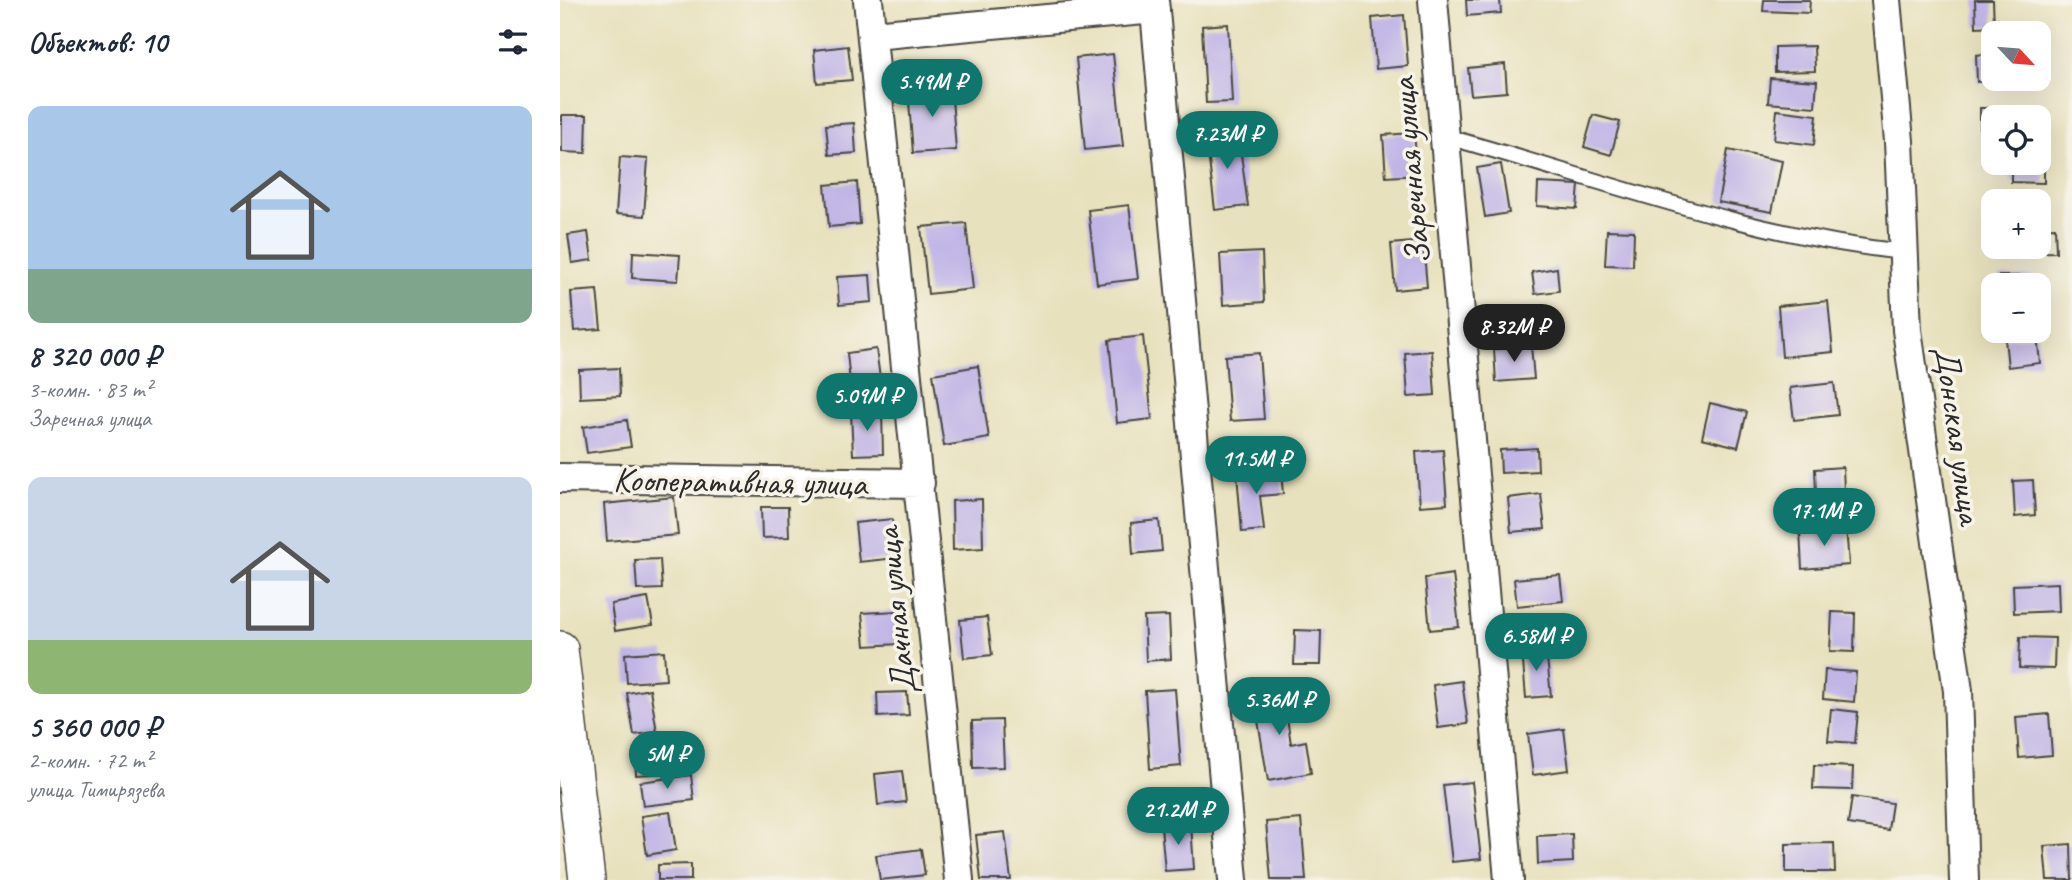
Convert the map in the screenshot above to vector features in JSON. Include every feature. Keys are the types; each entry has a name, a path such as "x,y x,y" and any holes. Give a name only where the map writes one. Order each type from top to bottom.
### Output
{"street":[{"name":"Дачная улица","path":"868,0 959,880"},
{"name":"Заречная улица","path":"1433,0 1509,880"},
{"name":"Донская улица","path":"1886,0 1899,141 1906,330 1958,691 1964,880"},
{"path":"873,35 1154,5 1233,880"},
{"name":"Кооперативная улица","path":"560,478 920,483"},
{"path":"560,649 587,880"}],"lane":[{"path":"1444,136 1765,230 1837,245 1903,252"}],"building":[{"path":"1466,0 1500,0 1501,13 1467,16"},
{"path":"1764,0 1810,0 1809,13 1763,11"},
{"path":"1975,0 1993,0 1994,21 1981,21 1981,27 1976,27"},
{"path":"1404,15 1408,66 1376,69 1372,18"},
{"path":"1228,24 1232,102 1206,103 1202,26"},
{"path":"848,46 852,80 817,83 814,50"},
{"path":"1814,46 1815,71 1775,72 1775,47"},
{"path":"1113,54 1123,146 1085,150 1076,58"},
{"path":"1981,54 1981,82 1977,82 1976,55"},
{"path":"1505,64 1507,92 1471,95 1468,68"},
{"path":"1770,78 1817,81 1815,107 1768,103"},
{"path":"951,85 956,150 913,153 908,89"},
{"path":"1777,110 1817,115 1814,145 1774,140"},
{"path":"562,115 587,115 586,153 562,152"},
{"path":"1593,115 1620,122 1611,155 1584,147"},
{"path":"854,123 856,153 829,155 826,125"},
{"path":"1238,132 1248,206 1215,210 1206,136"},
{"path":"1414,133 1418,175 1386,177 1383,135"},
{"path":"1728,150 1782,161 1772,212 1718,202"},
{"path":"620,157 648,159 644,216 616,214"},
{"path":"1501,164 1509,213 1485,217 1477,168"},
{"path":"2011,175 2044,175 2044,183 2011,182"},
{"path":"857,182 860,224 829,227 825,185"},
{"path":"1538,183 1579,185 1577,209 1537,206"},
{"path":"1129,205 1138,279 1097,284 1088,210"},
{"path":"966,223 973,289 928,294 921,227"},
{"path":"2051,227 2055,227 2056,252 2051,252"},
{"path":"1607,230 1634,231 1633,266 1605,265"},
{"path":"588,232 592,260 572,263 568,235"},
{"path":"1423,241 1427,287 1395,290 1391,244"},
{"path":"633,252 680,255 678,281 632,278"},
{"path":"1262,252 1264,302 1223,305 1220,254"},
{"path":"1557,268 1559,291 1535,294 1532,272"},
{"path":"870,275 872,302 839,305 837,277"},
{"path":"597,290 601,329 574,331 571,292"},
{"path":"1828,301 1833,352 1782,357 1778,306"},
{"path":"1143,336 1152,419 1117,423 1109,340"},
{"path":"2005,343 2038,343 2040,363 2008,367"},
{"path":"1531,346 1534,379 1496,382 1494,349"},
{"path":"876,349 880,378 850,382 847,353"},
{"path":"1432,351 1435,395 1408,397 1405,353"},
{"path":"1259,353 1264,419 1230,421 1225,356"},
{"path":"978,366 989,438 944,446 933,374"},
{"path":"619,368 620,396 580,398 579,370"},
{"path":"1834,383 1838,415 1794,420 1790,388"},
{"path":"1710,403 1747,412 1738,447 1702,438"},
{"path":"882,412 883,454 853,455 851,413"},
{"path":"627,420 631,447 587,453 583,427"},
{"path":"1537,448 1538,471 1501,473 1500,450"},
{"path":"1443,450 1447,504 1420,506 1416,452"},
{"path":"1843,467 1845,515 1817,516 1815,469"},
{"path":"1281,470 1283,494 1260,496 1264,530 1242,532 1237,474"},
{"path":"2033,480 2035,515 2015,517 2013,481"},
{"path":"1541,494 1545,529 1511,532 1508,498"},
{"path":"674,497 678,535 607,541 604,504"},
{"path":"982,499 983,548 953,550 952,501"},
{"path":"761,507 788,507 789,537 762,538"},
{"path":"892,519 896,558 859,562 855,523"},
{"path":"1159,520 1162,551 1133,554 1131,523"},
{"path":"1846,527 1849,565 1802,569 1800,530"},
{"path":"660,559 662,589 637,590 635,560"},
{"path":"1453,574 1459,627 1430,630 1425,578"},
{"path":"1560,575 1563,601 1517,606 1514,579"},
{"path":"2058,583 2059,611 2014,613 2013,585"},
{"path":"648,598 653,625 615,631 611,604"},
{"path":"897,611 899,644 865,646 862,613"},
{"path":"1832,612 1855,613 1854,652 1830,651"},
{"path":"1169,616 1171,659 1146,661 1144,617"},
{"path":"987,617 992,655 964,658 960,620"},
{"path":"1295,630 1321,631 1320,665 1294,665"},
{"path":"2020,637 2055,638 2054,669 2019,668"},
{"path":"1546,648 1551,696 1526,698 1522,650"},
{"path":"664,651 666,680 627,683 625,654"},
{"path":"1825,670 1856,672 1854,702 1823,699"},
{"path":"1462,681 1468,724 1438,728 1433,685"},
{"path":"1282,685 1291,744 1306,741 1311,773 1268,781 1253,690"},
{"path":"650,689 657,732 634,735 627,693"},
{"path":"1175,689 1181,766 1150,769 1145,691"},
{"path":"907,692 909,715 878,717 877,693"},
{"path":"1831,709 1858,712 1855,743 1828,741"},
{"path":"2049,714 2052,755 2019,758 2016,717"},
{"path":"1002,720 1004,767 973,768 972,721"},
{"path":"1564,729 1569,770 1533,775 1528,734"},
{"path":"667,749 668,773 636,775 635,750"},
{"path":"1814,765 1853,767 1852,790 1813,789"},
{"path":"902,771 906,802 878,805 875,774"},
{"path":"691,775 694,800 643,806 640,782"},
{"path":"1472,782 1481,859 1452,862 1443,785"},
{"path":"1852,797 1892,803 1888,830 1848,824"},
{"path":"670,812 676,850 647,855 641,816"},
{"path":"1301,819 1306,880 1271,880 1266,822"},
{"path":"1191,824 1194,869 1165,871 1161,826"},
{"path":"1005,832 1011,880 981,880 976,835"},
{"path":"1572,834 1573,862 1538,864 1537,836"},
{"path":"1834,843 1835,872 1786,872 1786,844"},
{"path":"2071,844 2072,880 2047,880 2044,846"},
{"path":"921,849 925,875 880,880 876,855"},
{"path":"691,864 691,880 658,880 658,865"}]}
